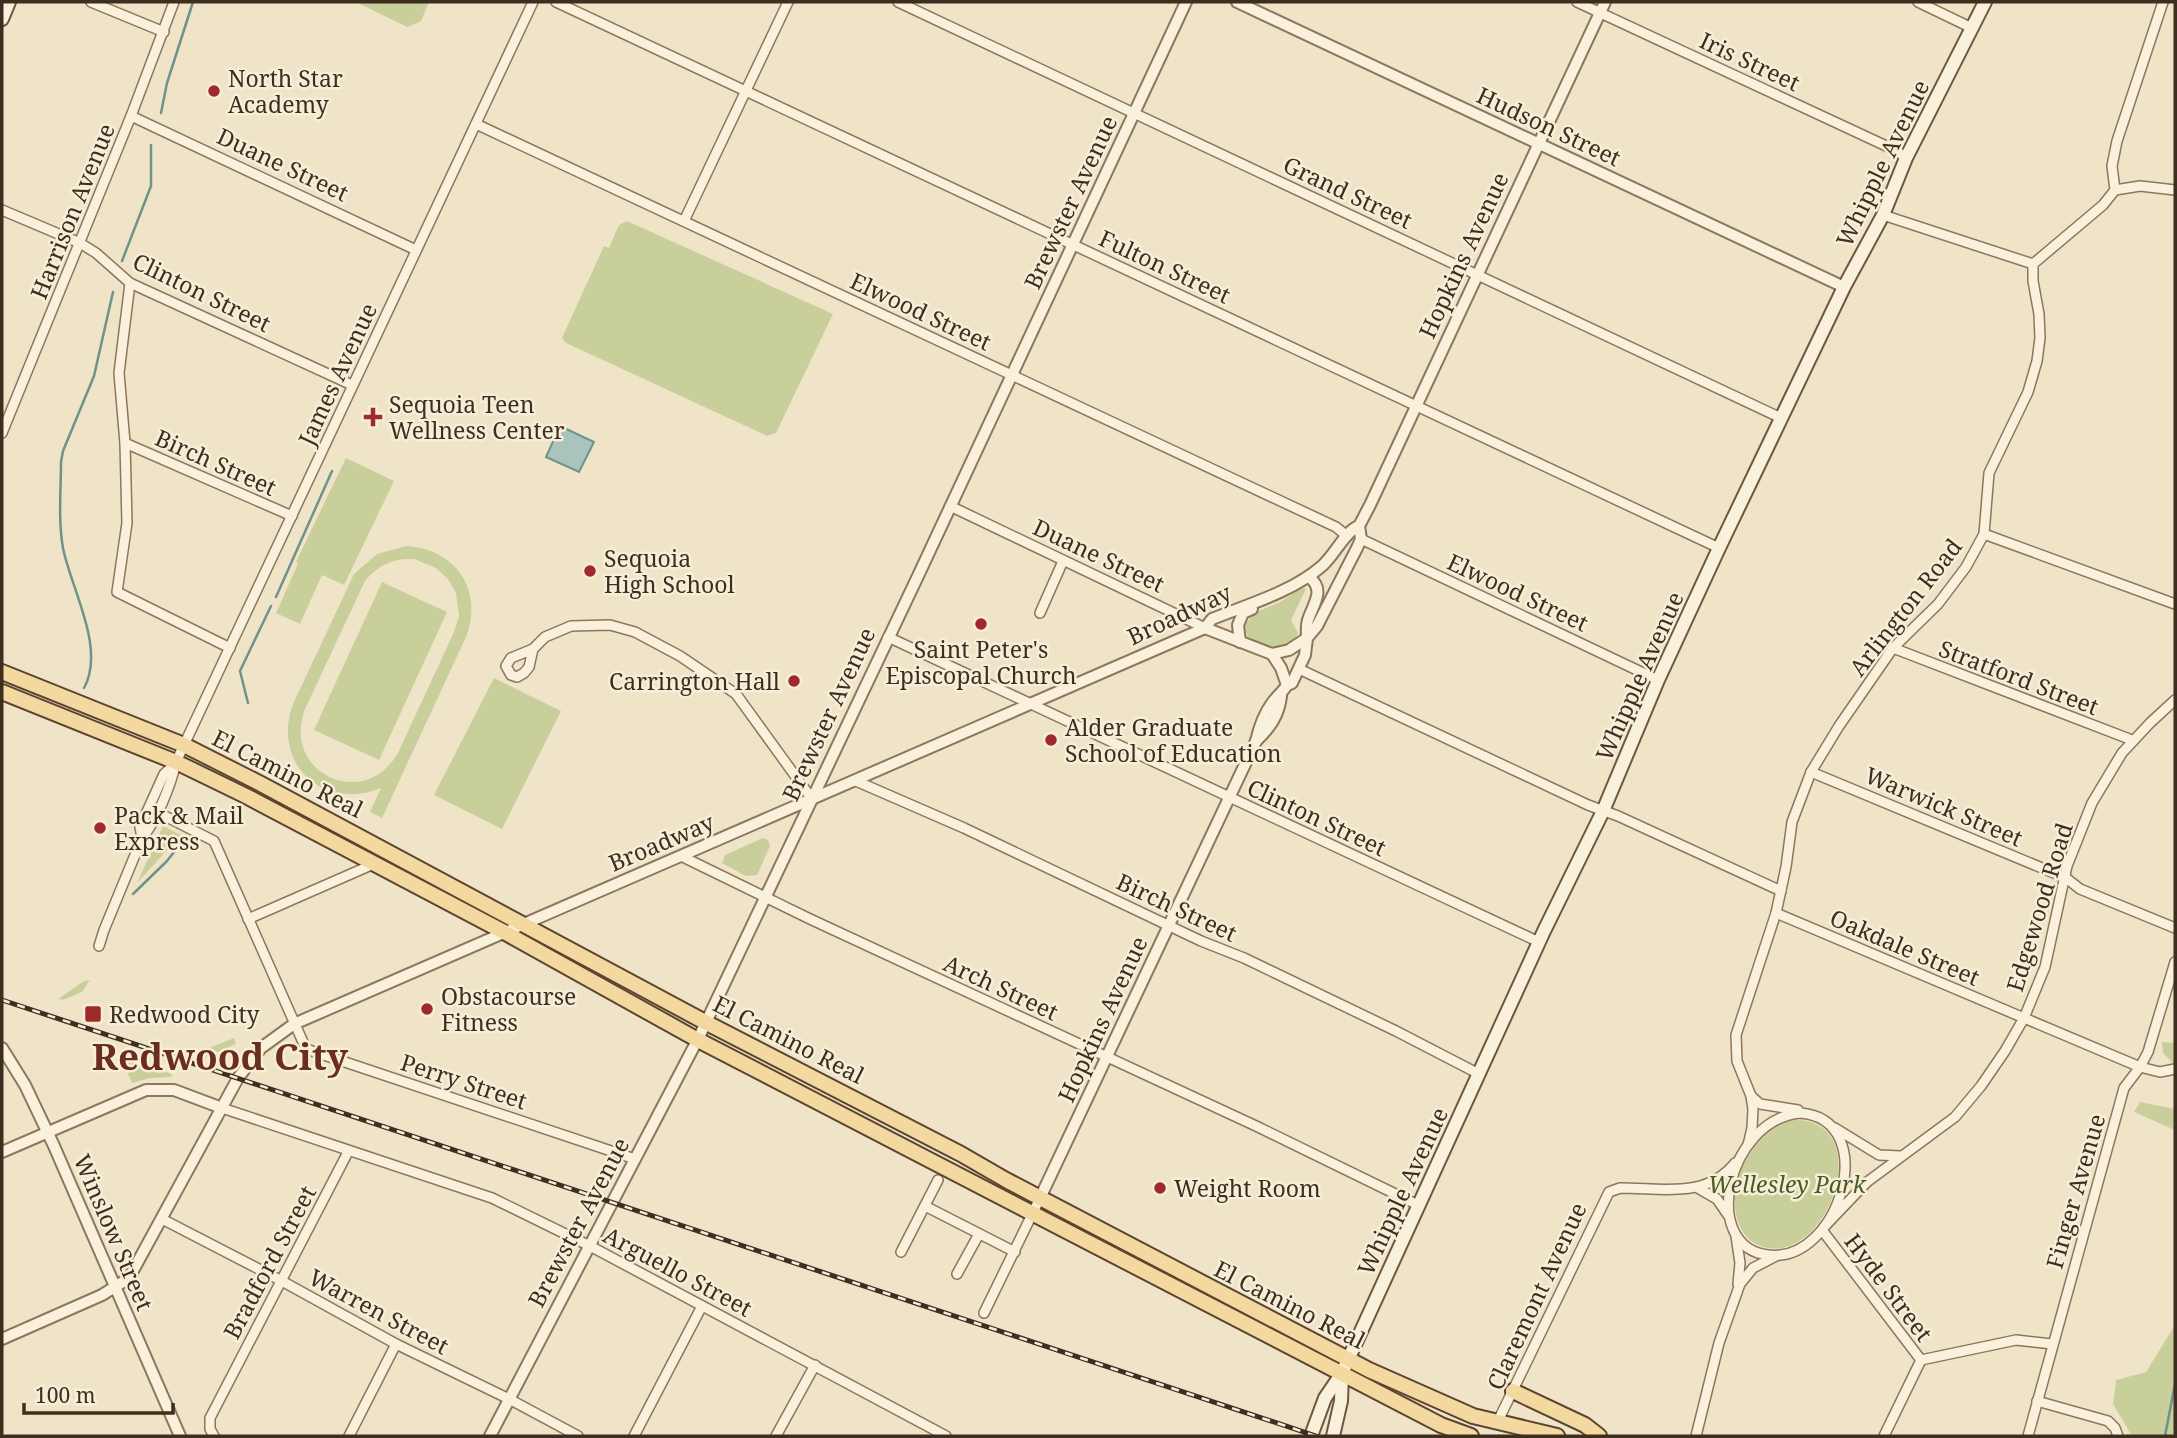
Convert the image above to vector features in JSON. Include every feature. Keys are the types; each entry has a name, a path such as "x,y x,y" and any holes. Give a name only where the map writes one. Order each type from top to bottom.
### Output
{"main road":[{"path":"2,19 9,2"},
{"name":"Whipple Avenue","path":"1311,1436 1325,1398 1345,1367 1539,942 1603,811 1658,680 1780,418 1844,287 1883,215 1906,158 1985,2"},
{"name":"El Camino Real","path":"2,672 184,745 384,848 705,1022 961,1154 1345,1367 1441,1425 1472,1436"},
{"name":"El Camino Real","path":"2,692 176,762 247,796 504,932 698,1040 1033,1213 1345,1367 1497,1423 1557,1436"},
{"name":"Whipple Avenue","path":"1333,1436 1345,1367"},
{"path":"1513,1391 1585,1424 1599,1436"}],"street":[{"path":"91,2 164,32"},
{"name":"Harrison Avenue","path":"2,433 131,116 174,2"},
{"name":"James Avenue","path":"99,946 142,838 150,829 173,776 176,762 533,2"},
{"name":"Fulton Street","path":"556,2 1719,548"},
{"path":"684,221 788,2"},
{"name":"Grand Street","path":"898,2 1771,411 1780,418"},
{"name":"Brewster Avenue","path":"490,1436 698,1040 1186,2"},
{"name":"Hudson Street","path":"1237,2 1844,287"},
{"name":"Iris Street","path":"1577,2 1602,7 1897,151 1906,158"},
{"path":"1919,2 1972,28"},
{"path":"2115,190 2112,166 2117,141 2163,2"},
{"name":"Hopkins Avenue","path":"1347,536 1353,528 1359,526 1602,7"},
{"name":"Duane Street","path":"131,116 416,250"},
{"name":"Elwood Street","path":"475,124 1336,527 1347,536"},
{"path":"1883,215 2033,264 2103,205 2115,190 2140,186 2175,190"},
{"name":"Clinton Street","path":"2,210 80,243 96,253 130,283 352,385"},
{"name":"Arlington Road","path":"1748,1144 1753,1119 1751,1096 1737,1061 1736,1035 1782,891 1792,822 1811,772 1839,726 1893,648 1938,604 1966,567 1984,534 1989,473 2028,392 2036,361 2040,338 2033,264"},
{"path":"130,283 119,373 125,443 127,523 117,592 230,648"},
{"name":"Birch Street","path":"125,443 292,516"},
{"name":"Duane Street","path":"950,506 1205,628 1272,654"},
{"path":"1359,526 1361,539"},
{"path":"1984,534 2175,604"},
{"path":"1344,571 1342,562 1349,549 1347,536"},
{"name":"Broadway","path":"115,1288 132,1274 253,1056 294,1024 1205,628 1212,619 1310,577 1332,557 1347,536"},
{"name":"Elwood Street","path":"1361,539 1658,680"},
{"name":"Hopkins Avenue","path":"1307,638 1317,626 1361,539"},
{"path":"1040,613 1063,561"},
{"name":"Hopkins Avenue","path":"984,1313 1256,741 1268,730 1280,708 1281,696 1299,669 1305,655 1307,623 1319,593 1310,577"},
{"path":"1240,642 1238,625 1242,613 1270,602 1273,595"},
{"path":"533,649 545,637 571,626 595,624 622,627 680,656 743,700 812,799"},
{"name":"Clinton Street","path":"888,637 1539,942"},
{"path":"1287,685 1282,668 1272,654 1289,650 1307,638"},
{"name":"Stratford Street","path":"1893,648 2132,740"},
{"path":"1299,669 1782,891"},
{"name":"Edgewood Road","path":"1823,1228 1867,1182 1937,1132 1968,1103 2005,1051 2024,1018 2045,967 2067,866 2092,803 2110,770 2132,740 2175,700"},
{"name":"James Avenue","path":"142,838 140,827 164,774 176,762"},
{"name":"Warwick Street","path":"1811,772 2066,878 2080,889 2175,928"},
{"name":"Birch Street","path":"856,781 1244,958 1479,1074"},
{"name":"Perry Street","path":"157,812 214,841 303,1046 310,1051 635,1159"},
{"name":"Arch Street","path":"681,856 1106,1058 1256,1126 1418,1206"},
{"path":"248,919 376,863"},
{"name":"Oakdale Street","path":"1776,913 2140,1067 2160,1072 2175,1069"},
{"name":"Finger Avenue","path":"2028,1436 2124,1088 2148,1052 2175,962"},
{"name":"Winslow Street","path":"2,1048 25,1085 47,1132 180,1436"},
{"path":"2,1152 146,1090 174,1090 222,1108"},
{"path":"1751,1096 1760,1104 1807,1112 1821,1118 1879,1155 1894,1157 1908,1153"},
{"name":"Arguello Street","path":"222,1108 492,1198 590,1246 946,1436"},
{"path":"1699,1188 1724,1175 1756,1134 1776,1118 1800,1113 1821,1118"},
{"path":"1696,1436 1719,1343 1740,1284 1753,1268 1770,1258 1804,1247 1823,1228 1836,1207 1845,1169 1842,1146 1830,1125"},
{"name":"Bradford Street","path":"212,1433 210,1418 348,1152"},
{"path":"1731,1220 1729,1195 1740,1157"},
{"path":"901,1252 938,1180"},
{"name":"Claremont Avenue","path":"1497,1423 1609,1192 1620,1188 1699,1188"},
{"path":"1699,1188 1717,1199 1735,1230 1740,1263 1736,1295"},
{"path":"925,1206 1014,1252"},
{"name":"Warren Street","path":"162,1219 396,1344 578,1436"},
{"name":"Hyde Street","path":"1823,1228 1921,1360 2016,1340 2052,1344"},
{"path":"1735,1230 1749,1248 1770,1255 1781,1255"},
{"path":"957,1274 979,1234"},
{"path":"2,1339 115,1288"},
{"path":"634,1436 702,1306"},
{"path":"349,1436 396,1344"},
{"path":"1884,1436 1921,1360"},
{"path":"776,1436 815,1365"},
{"path":"2037,1401 2108,1420 2118,1436"},
{"path":"920,1436 926,1425"}],"green space":[{"path":"356,2 429,2 421,21 407,27"},
{"path":"627,221 833,314 776,433 767,436 566,343 562,338 604,246 609,248 619,225"},
{"path":"346,458 394,481 344,585 322,575 300,624 276,613 298,564 296,562"},
{"path":"406,546 439,555 462,575 471,603 471,620 466,637 382,818 370,812 381,788 360,794 340,793 322,788 307,777 296,763 289,745 288,726 293,704 354,574 377,554","holes":["414,559 436,568 448,579 456,593 459,616 398,753 383,771 366,780 347,782 330,777 315,767 305,751 301,732 305,709 365,581 375,571 393,561"]},
{"path":"382,582 447,612 379,760 314,730"},
{"path":"1302,588 1306,589 1291,620 1298,633 1290,644 1286,647 1271,648 1260,645 1247,636 1245,625 1254,613 1280,602"},
{"path":"494,678 561,711 502,829 434,795"},
{"path":"163,826 181,835 137,883"},
{"path":"763,838 768,840 770,846 757,875 746,876 722,863 725,855"},
{"path":"90,980 82,992 63,1000 58,999 84,981"},
{"path":"234,1038 236,1044 204,1058 202,1051"},
{"path":"2162,1042 2175,1043 2175,1065 2163,1053"},
{"path":"121,1058 172,1074 171,1077 150,1078 132,1083"},
{"path":"2140,1102 2175,1109 2175,1130 2134,1112"},
{"name":"Wellesley Park","path":"1789,1120 1817,1125 1833,1141 1839,1165 1835,1191 1823,1217 1805,1237 1783,1248 1758,1245 1741,1229 1735,1206 1735,1191 1745,1161 1754,1148 1764,1136"},
{"path":"2175,1325 2175,1436 2132,1436 2113,1404 2116,1380 2146,1372"}],"water":[{"path":"560,426 594,442 579,472 546,457"}],"waterway":[{"path":"161,113 167,83 193,2"},
{"path":"122,261 151,186 151,145"},
{"path":"84,688 90,672 91,655 85,618 61,537 61,462 94,376 113,292"},
{"path":"276,597 332,471"},
{"path":"248,703 240,671 271,606"},
{"path":"133,894 167,861 185,838"},
{"path":"2165,1436 2175,1384"}],"railway":[{"path":"2,1000 1316,1436"}],"place":[{"name":"North Star Academy","path":"214,91"},
{"name":"Sequoia Teen Wellness Center","path":"373,417"},
{"name":"Sequoia High School","path":"590,571"},
{"name":"Saint Peter's Episcopal Church","path":"981,624"},
{"name":"Carrington Hall","path":"794,681"},
{"name":"Alder Graduate School of Education","path":"1051,740"},
{"name":"Pack & Mail Express","path":"100,828"},
{"name":"Obstacourse Fitness","path":"427,1009"},
{"name":"Redwood City","path":"93,1014"},
{"name":"Weight Room","path":"1160,1188"}],"district":[{"name":"Redwood City","path":"220,1055"}]}
